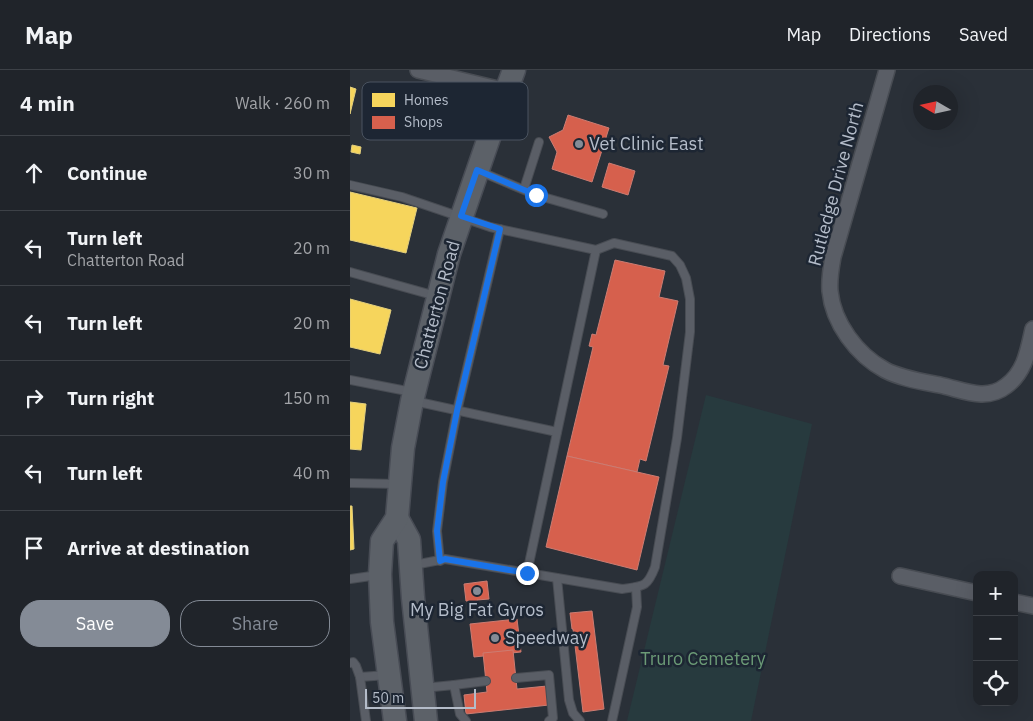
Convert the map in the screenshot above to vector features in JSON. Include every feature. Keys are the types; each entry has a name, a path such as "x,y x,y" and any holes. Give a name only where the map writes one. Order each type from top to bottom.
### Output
{"main road":[{"name":"Chatterton Road","path":"509,82 514,70"},
{"name":"Chatterton Road","path":"395,721 382,622 380,574 382,541 397,518 403,448 413,397 461,216 488,140"},
{"path":"397,518 409,540 426,721"}],"street":[{"path":"418,70 468,82"},
{"name":"Rutledge Drive North","path":"887,70 833,257 830,292 840,323 858,350 885,371 898,376 979,395 993,393 1006,387 1019,375 1033,329"},
{"path":"900,576 973,592"},
{"path":"1018,603 1033,606"}],"lane":[{"path":"524,190 539,142"},
{"path":"477,170 536,195 603,214"},
{"path":"350,185 402,197 500,229 596,250 614,243 672,256 680,265 686,278 690,299 690,332 677,438 655,567 650,581 642,586 622,589 445,559 410,566"},
{"path":"440,561 437,531 443,482 457,411 500,229"},
{"path":"527,573 596,250"},
{"path":"350,272 438,297"},
{"path":"350,380 457,411 557,432"},
{"path":"350,483 399,484"},
{"path":"350,579 380,574"},
{"path":"557,578 569,700 573,713 580,721"},
{"path":"612,721 637,607 636,587"},
{"path":"350,663 353,662 356,666 360,677 366,721"},
{"path":"360,677 388,675"},
{"path":"516,678 549,675 553,718 549,721"},
{"path":"422,688 486,681"},
{"path":"454,685 460,714 466,721"}],"green space":[{"name":"Truro Cemetery","path":"706,395 812,424 751,721 627,721"}],"building: Homes":[{"path":"350,87 356,89 350,114"},
{"path":"352,145 361,147 360,154 351,152"},
{"path":"350,192 417,208 406,253 350,240"},
{"path":"350,299 391,310 380,354 350,347"},
{"path":"350,402 366,404 361,450 350,449"},
{"path":"350,506 352,506 354,549 350,550"}],"building: Shops":[{"name":"Vet Clinic East","path":"568,115 609,128 592,182 552,169 557,152 549,137 563,130"},
{"path":"609,163 635,171 628,195 602,187"},
{"path":"615,260 665,271 659,297 678,301 663,365 669,366 646,461 640,459 637,472 567,456 593,347 589,346 592,334 596,335"},
{"path":"567,456 659,477 637,570 546,547"},
{"name":"My Big Fat Gyros","path":"487,581 489,599 477,600 478,608 469,609 469,601 466,601 464,584"},
{"path":"592,611 604,709 583,712 570,613"},
{"name":"Speedway","path":"517,619 521,652 474,657 470,624"},
{"name":"Speedway","path":"513,650 517,689 547,686 549,705 466,714 464,695 487,692 483,653"}],"place":[{"name":"Vet Clinic East","path":"579,144"},
{"name":"My Big Fat Gyros","path":"477,591"},
{"name":"Speedway","path":"495,638"}],"route":[{"path":"527,573 445,559 440,561 437,531 443,482 457,411 500,229 461,216 477,170 536,195"}]}
